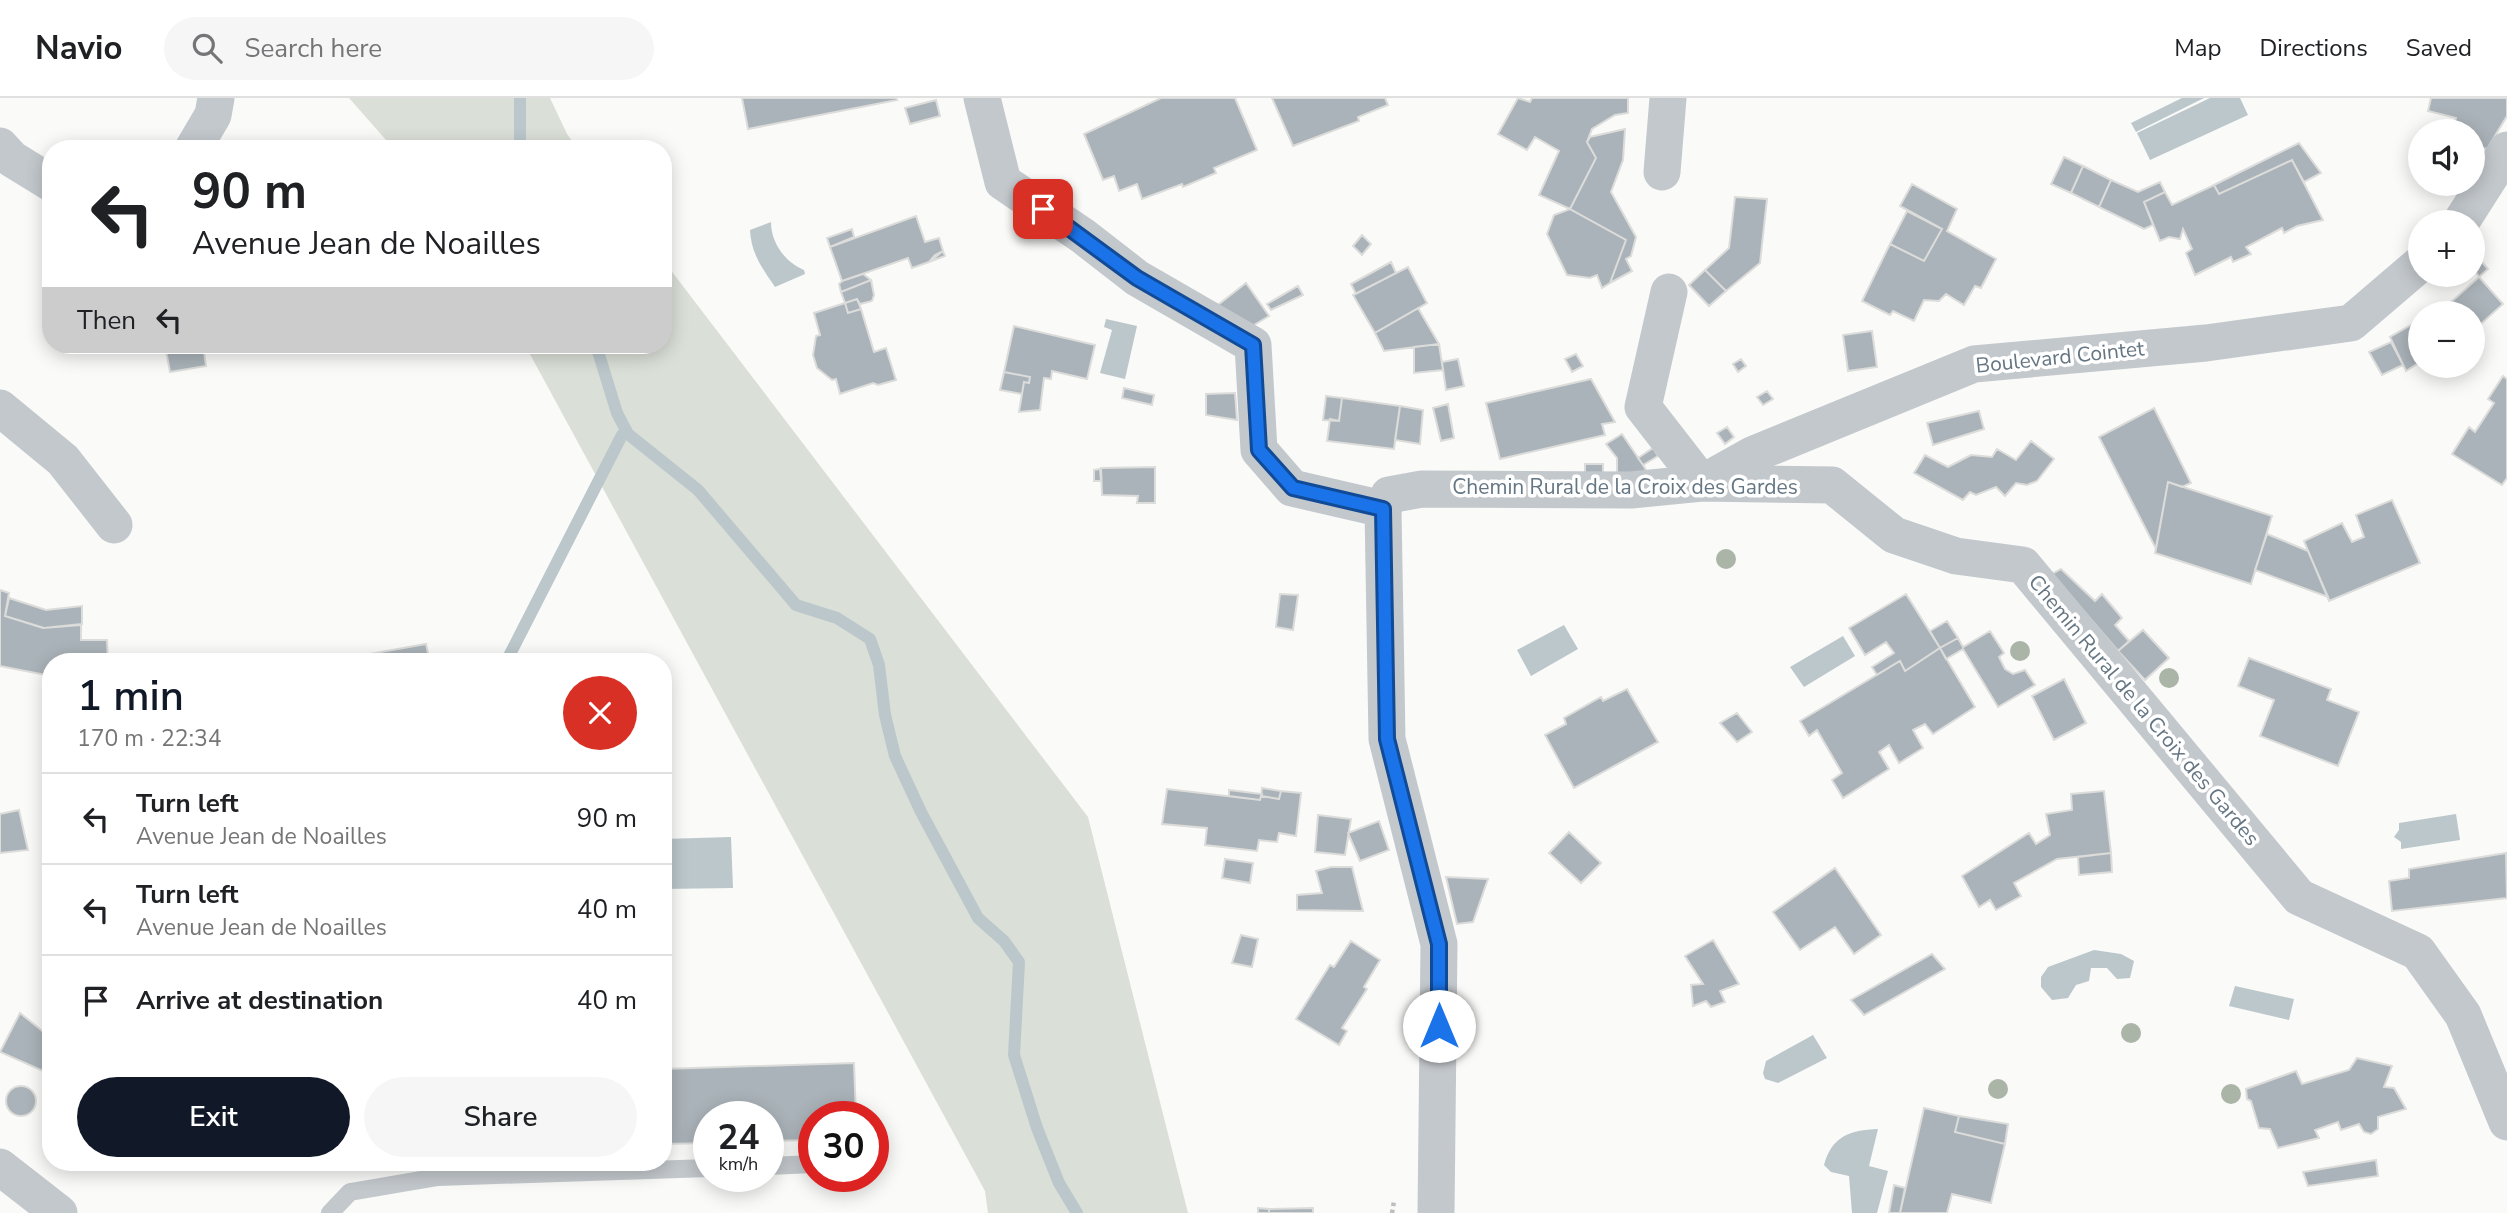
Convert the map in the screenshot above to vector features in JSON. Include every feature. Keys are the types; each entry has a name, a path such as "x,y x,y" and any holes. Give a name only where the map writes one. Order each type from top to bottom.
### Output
{"street":[{"path":"198,140 213,116 215,98"},
{"path":"982,98 1003,181 1083,236 1137,278 1253,345 1259,450 1293,488 1383,509 1387,739 1439,944 1436,1213"},
{"path":"1662,172 1668,98"},
{"path":"0,146 12,159 42,177"},
{"path":"2469,210 2507,150"},
{"name":"Boulevard Cointet","path":"1702,483 1754,454 1974,364 2206,343 2351,323 2408,274"},
{"path":"1669,292 1643,407 1702,483"},
{"path":"0,408 62,460 114,525"},
{"name":"Chemin Rural de la Croix des Gardes","path":"1383,509 1389,495 1422,489 1631,490 1702,483 1832,485 1894,535 1956,556 2023,565 2299,897 2418,952 2462,1015 2507,1122"},
{"path":"0,1167 59,1213"}],"lane":[{"path":"672,1169 693,1169"},
{"path":"330,1213 350,1192 438,1177 619,1171"}],"shaded area":[{"path":"349,98 550,98 571,140 386,140"},
{"path":"2182,98 2204,98 2136,132 2131,123"},
{"path":"2210,98 2240,98 2248,115 2150,160 2137,133"},
{"path":"771,222 773,237 780,251 804,270 805,274 775,287 755,253 750,230"},
{"path":"672,272 1088,817 1188,1213 988,1213 985,1191 530,354 672,354"},
{"path":"1106,319 1137,326 1125,379 1100,373 1112,330 1104,327"},
{"path":"1564,625 1578,649 1531,676 1517,650"},
{"path":"1843,636 1855,656 1804,687 1790,667"},
{"path":"2456,814 2460,840 2401,849 2401,842 2394,837 2399,830 2399,823"},
{"path":"731,837 733,888 672,889 672,839"},
{"path":"2094,950 2121,954 2134,961 2130,978 2117,979 2107,968 2091,968 2089,981 2076,985 2068,998 2052,1000 2041,987 2041,977 2048,967"},
{"path":"2235,986 2294,999 2289,1020 2229,1006"},
{"path":"1813,1035 1827,1058 1778,1083 1765,1079 1763,1073 1766,1061"},
{"path":"1878,1129 1869,1166 1888,1171 1877,1213 1852,1213 1849,1176 1831,1172 1824,1165 1827,1155 1844,1136"}],"building":[{"path":"742,98 896,98 897,100 748,129"},
{"path":"1161,98 1235,98 1257,150 1214,168 1216,173 1183,187 1182,184 1142,199 1137,184 1119,191 1114,176 1103,180 1084,134"},
{"path":"1272,98 1385,98 1388,105 1358,117 1359,121 1293,146"},
{"path":"1518,98 1530,102 1532,98 1628,98 1628,113 1615,115 1592,129 1587,142 1596,158 1570,209 1539,195 1559,151 1535,137 1527,150 1498,134"},
{"path":"2431,98 2507,98 2507,116 2487,149 2485,119 2456,119 2428,111"},
{"path":"936,100 940,116 910,124 905,108"},
{"path":"1625,129 1623,160 1611,192 1636,237 1631,256 1626,259 1632,271 1610,283 1626,240 1570,209 1596,158 1587,142 1590,137"},
{"path":"2299,143 2321,173 2304,182 2292,160 2219,194 2214,185"},
{"path":"2064,157 2083,166 2071,193 2051,184"},
{"path":"2292,160 2323,220 2297,226 2284,233 2282,228 2246,247 2251,254 2233,262 2231,257 2195,275 2186,253 2192,249 2183,229 2180,239 2169,237 2160,241 2144,202 2165,192 2172,205 2214,185 2219,194"},
{"path":"2083,166 2111,180 2099,207 2071,193"},
{"path":"2111,180 2138,192 2160,182 2165,192 2144,202 2153,225 2144,229 2099,207"},
{"path":"1912,184 1957,209 1947,231 1996,259 1981,288 1975,286 1964,305 1946,294 1939,301 1924,300 1914,321 1893,311 1890,315 1862,301 1890,244 1924,261 1942,229 1900,206"},
{"path":"1735,197 1767,199 1760,263 1726,291 1705,270 1729,248"},
{"path":"1570,209 1626,240 1610,283 1602,288 1597,275 1590,278 1567,275 1547,234 1554,215"},
{"path":"1907,211 1942,229 1924,261 1890,244"},
{"path":"916,216 925,242 939,238 943,251 929,262 912,268 908,258 842,281 830,247"},
{"path":"852,229 854,237 830,247 827,238"},
{"path":"1362,235 1371,244 1362,255 1353,246"},
{"path":"943,251 945,256 929,262 935,255"},
{"path":"1391,262 1396,273 1356,294 1351,284"},
{"path":"1408,267 1427,303 1375,333 1353,295"},
{"path":"1705,270 1726,291 1709,306 1689,285"},
{"path":"863,274 871,280 841,292 839,284 842,281"},
{"path":"871,280 874,295 872,301 860,304 857,299 845,303 841,292"},
{"path":"1246,283 1269,316 1249,328 1209,312"},
{"path":"2485,284 2503,304 2485,320 2485,301 2452,301 2468,287 2485,287"},
{"path":"1298,286 1303,295 1271,310 1267,304"},
{"path":"857,299 861,309 848,313 845,303"},
{"path":"845,303 848,313 861,309 874,352 886,348 896,380 878,385 873,383 840,394 836,379 832,380 817,368 813,355 816,336 820,335 814,313"},
{"path":"1418,308 1439,344 1384,351 1375,333"},
{"path":"1014,326 1095,345 1087,379 1052,371 1051,379 1044,378 1040,410 1019,412 1024,382 1029,383 1030,377 1004,372"},
{"path":"2408,327 2406,371 2390,337"},
{"path":"1872,331 1877,367 1848,371 1843,335"},
{"path":"2391,342 2403,365 2382,375 2369,352"},
{"path":"1439,344 1443,370 1414,373 1414,347"},
{"path":"167,354 204,354 206,366 170,372"},
{"path":"1576,354 1583,366 1572,372 1565,359"},
{"path":"1458,359 1464,386 1446,390 1442,362"},
{"path":"1741,359 1746,366 1738,372 1733,364"},
{"path":"1004,372 1030,377 1029,383 1024,382 1022,394 1000,390"},
{"path":"2503,376 2507,379 2507,478 2502,485 2452,454 2469,427 2475,432 2494,403 2488,399"},
{"path":"1591,379 1615,422 1602,424 1605,435 1500,459 1486,403"},
{"path":"1124,388 1154,395 1152,405 1122,398"},
{"path":"1767,391 1773,399 1763,405 1757,397"},
{"path":"1235,393 1237,420 1206,415 1206,394"},
{"path":"1326,396 1342,398 1339,421 1323,420"},
{"path":"1342,398 1400,406 1394,449 1327,441 1330,419 1339,421"},
{"path":"1448,404 1454,438 1441,441 1433,408"},
{"path":"1400,406 1423,410 1420,444 1395,440"},
{"path":"2154,408 2191,483 2182,487 2168,482 2156,549 2099,437"},
{"path":"1979,411 1984,429 1933,445 1927,423"},
{"path":"1727,427 1734,437 1725,444 1717,433"},
{"path":"1622,434 1649,475 1617,475 1617,458 1606,444"},
{"path":"2031,441 2054,459 2037,481 2027,485 2016,483 2005,496 1996,487 1976,495 1970,492 1963,500 1914,473 1925,455 1948,467 1971,455 1992,457 1997,449 2016,460"},
{"path":"1653,448 1658,456 1643,465 1638,458"},
{"path":"1585,464 1603,464 1603,475 1585,476"},
{"path":"1155,467 1155,503 1137,503 1138,496 1102,495 1101,468"},
{"path":"1100,469 1101,481 1094,481 1094,470"},
{"path":"2168,482 2272,516 2251,584 2155,553"},
{"path":"2392,500 2420,563 2329,601 2304,541 2342,523 2352,542 2364,537 2356,515"},
{"path":"2267,534 2308,551 2328,597 2255,570"},
{"path":"2061,569 2095,601 2102,594 2122,618 2115,625 2129,641 2118,651 2052,574"},
{"path":"0,590 9,593 5,616 43,628 81,625 81,640 107,640 108,653 42,653 42,674 0,666"},
{"path":"1280,594 1298,595 1293,630 1276,627"},
{"path":"1906,594 1940,648 1905,671 1900,661 1877,675 1872,667 1894,653 1886,642 1865,655 1849,628"},
{"path":"9,598 46,610 82,606 82,624 44,628 5,616"},
{"path":"1947,621 1958,638 1940,648 1930,631"},
{"path":"2143,630 2169,658 2145,680 2118,651"},
{"path":"1990,631 2004,653 1999,657 2005,669 2013,674 2025,670 2035,685 1998,707 1963,649 1946,659 1940,648 1958,638 1963,647"},
{"path":"426,644 428,653 375,653"},
{"path":"1940,648 1975,707 1933,734 1925,724 1913,730 1923,748 1899,763 1889,745 1879,752 1889,769 1843,798 1832,780 1842,773 1817,730 1809,736 1800,721 1900,661 1905,671"},
{"path":"2249,658 2331,689 2327,700 2359,712 2338,766 2260,736 2274,700 2238,686"},
{"path":"2064,679 2086,723 2054,740 2032,696"},
{"path":"1627,689 1658,742 1574,788 1545,735 1566,724 1564,718 1601,697 1603,701"},
{"path":"1737,713 1752,732 1737,742 1720,723"},
{"path":"1262,788 1281,791 1279,799 1261,796"},
{"path":"1167,789 1260,800 1261,796 1279,799 1281,791 1301,793 1296,836 1279,833 1277,842 1259,840 1257,851 1205,845 1207,828 1162,824"},
{"path":"1229,790 1262,794 1260,800 1229,796"},
{"path":"2104,791 2111,853 2057,859 2014,883 2021,896 1996,910 1990,900 1979,907 1962,876 2029,833 2036,844 2050,835 2046,814 2072,810 2071,794"},
{"path":"19,810 28,850 0,853 0,814"},
{"path":"1318,815 1351,819 1345,855 1315,852"},
{"path":"1379,821 1389,850 1360,861 1348,833"},
{"path":"1569,832 1601,863 1581,883 1549,853"},
{"path":"2111,853 2112,872 2079,875 2078,857"},
{"path":"2506,853 2507,898 2392,911 2389,881 2409,878 2409,869"},
{"path":"1225,859 1253,863 1250,883 1222,878"},
{"path":"1331,867 1352,867 1363,911 1297,910 1297,895 1322,893 1316,871"},
{"path":"1835,868 1881,935 1854,954 1835,927 1800,950 1773,912"},
{"path":"1446,877 1488,879 1473,922 1457,924"},
{"path":"1241,935 1258,939 1252,967 1232,963"},
{"path":"1713,940 1739,984 1720,991 1725,1002 1711,1007 1706,1001 1693,1006 1691,985 1703,984 1685,956"},
{"path":"1351,941 1380,960 1364,987 1367,989 1342,1028 1347,1031 1339,1045 1296,1019 1330,965 1334,967"},
{"path":"1932,954 1945,969 1864,1015 1851,1000"},
{"path":"20,1013 42,1031 42,1070 0,1052"},
{"path":"2357,1058 2392,1066 2384,1087 2394,1088 2406,1109 2378,1117 2378,1129 2371,1134 2364,1132 2359,1124 2341,1130 2338,1122 2315,1130 2319,1138 2278,1148 2270,1129 2259,1128 2251,1101 2247,1099 2246,1089 2296,1071 2302,1084 2349,1070"},
{"path":"854,1063 855,1101 798,1101 798,1140 784,1141 784,1101 693,1101 693,1143 672,1144 672,1069"},
{"path":"21,1086 32,1090 36,1101 32,1112 21,1116 10,1112 6,1101 10,1090"},
{"path":"1924,1108 1959,1116 1955,1132 2005,1144 1991,1203 1952,1194 1947,1213 1900,1213"},
{"path":"1959,1116 2008,1124 2005,1144 1955,1132"},
{"path":"2376,1160 2378,1176 2308,1186 2303,1172"},
{"path":"1894,1185 1905,1188 1900,1213 1889,1213"},
{"path":"1258,1208 1269,1209 1269,1213 1258,1213"},
{"path":"1313,1208 1313,1213 1269,1213 1269,1209"}],"waterway":[{"path":"520,98 520,140"},
{"path":"599,354 617,413 628,434 698,490 796,605 837,618 870,639 879,665 885,715 895,756 921,812 978,918 1004,941 1019,962 1014,1055 1037,1128 1059,1183 1077,1213"},
{"path":"511,653 622,435 628,434"}],"route":[{"path":"1043,209 1137,278 1253,345 1259,450 1293,488 1383,509 1387,739 1439,944 1439,1026"}]}
